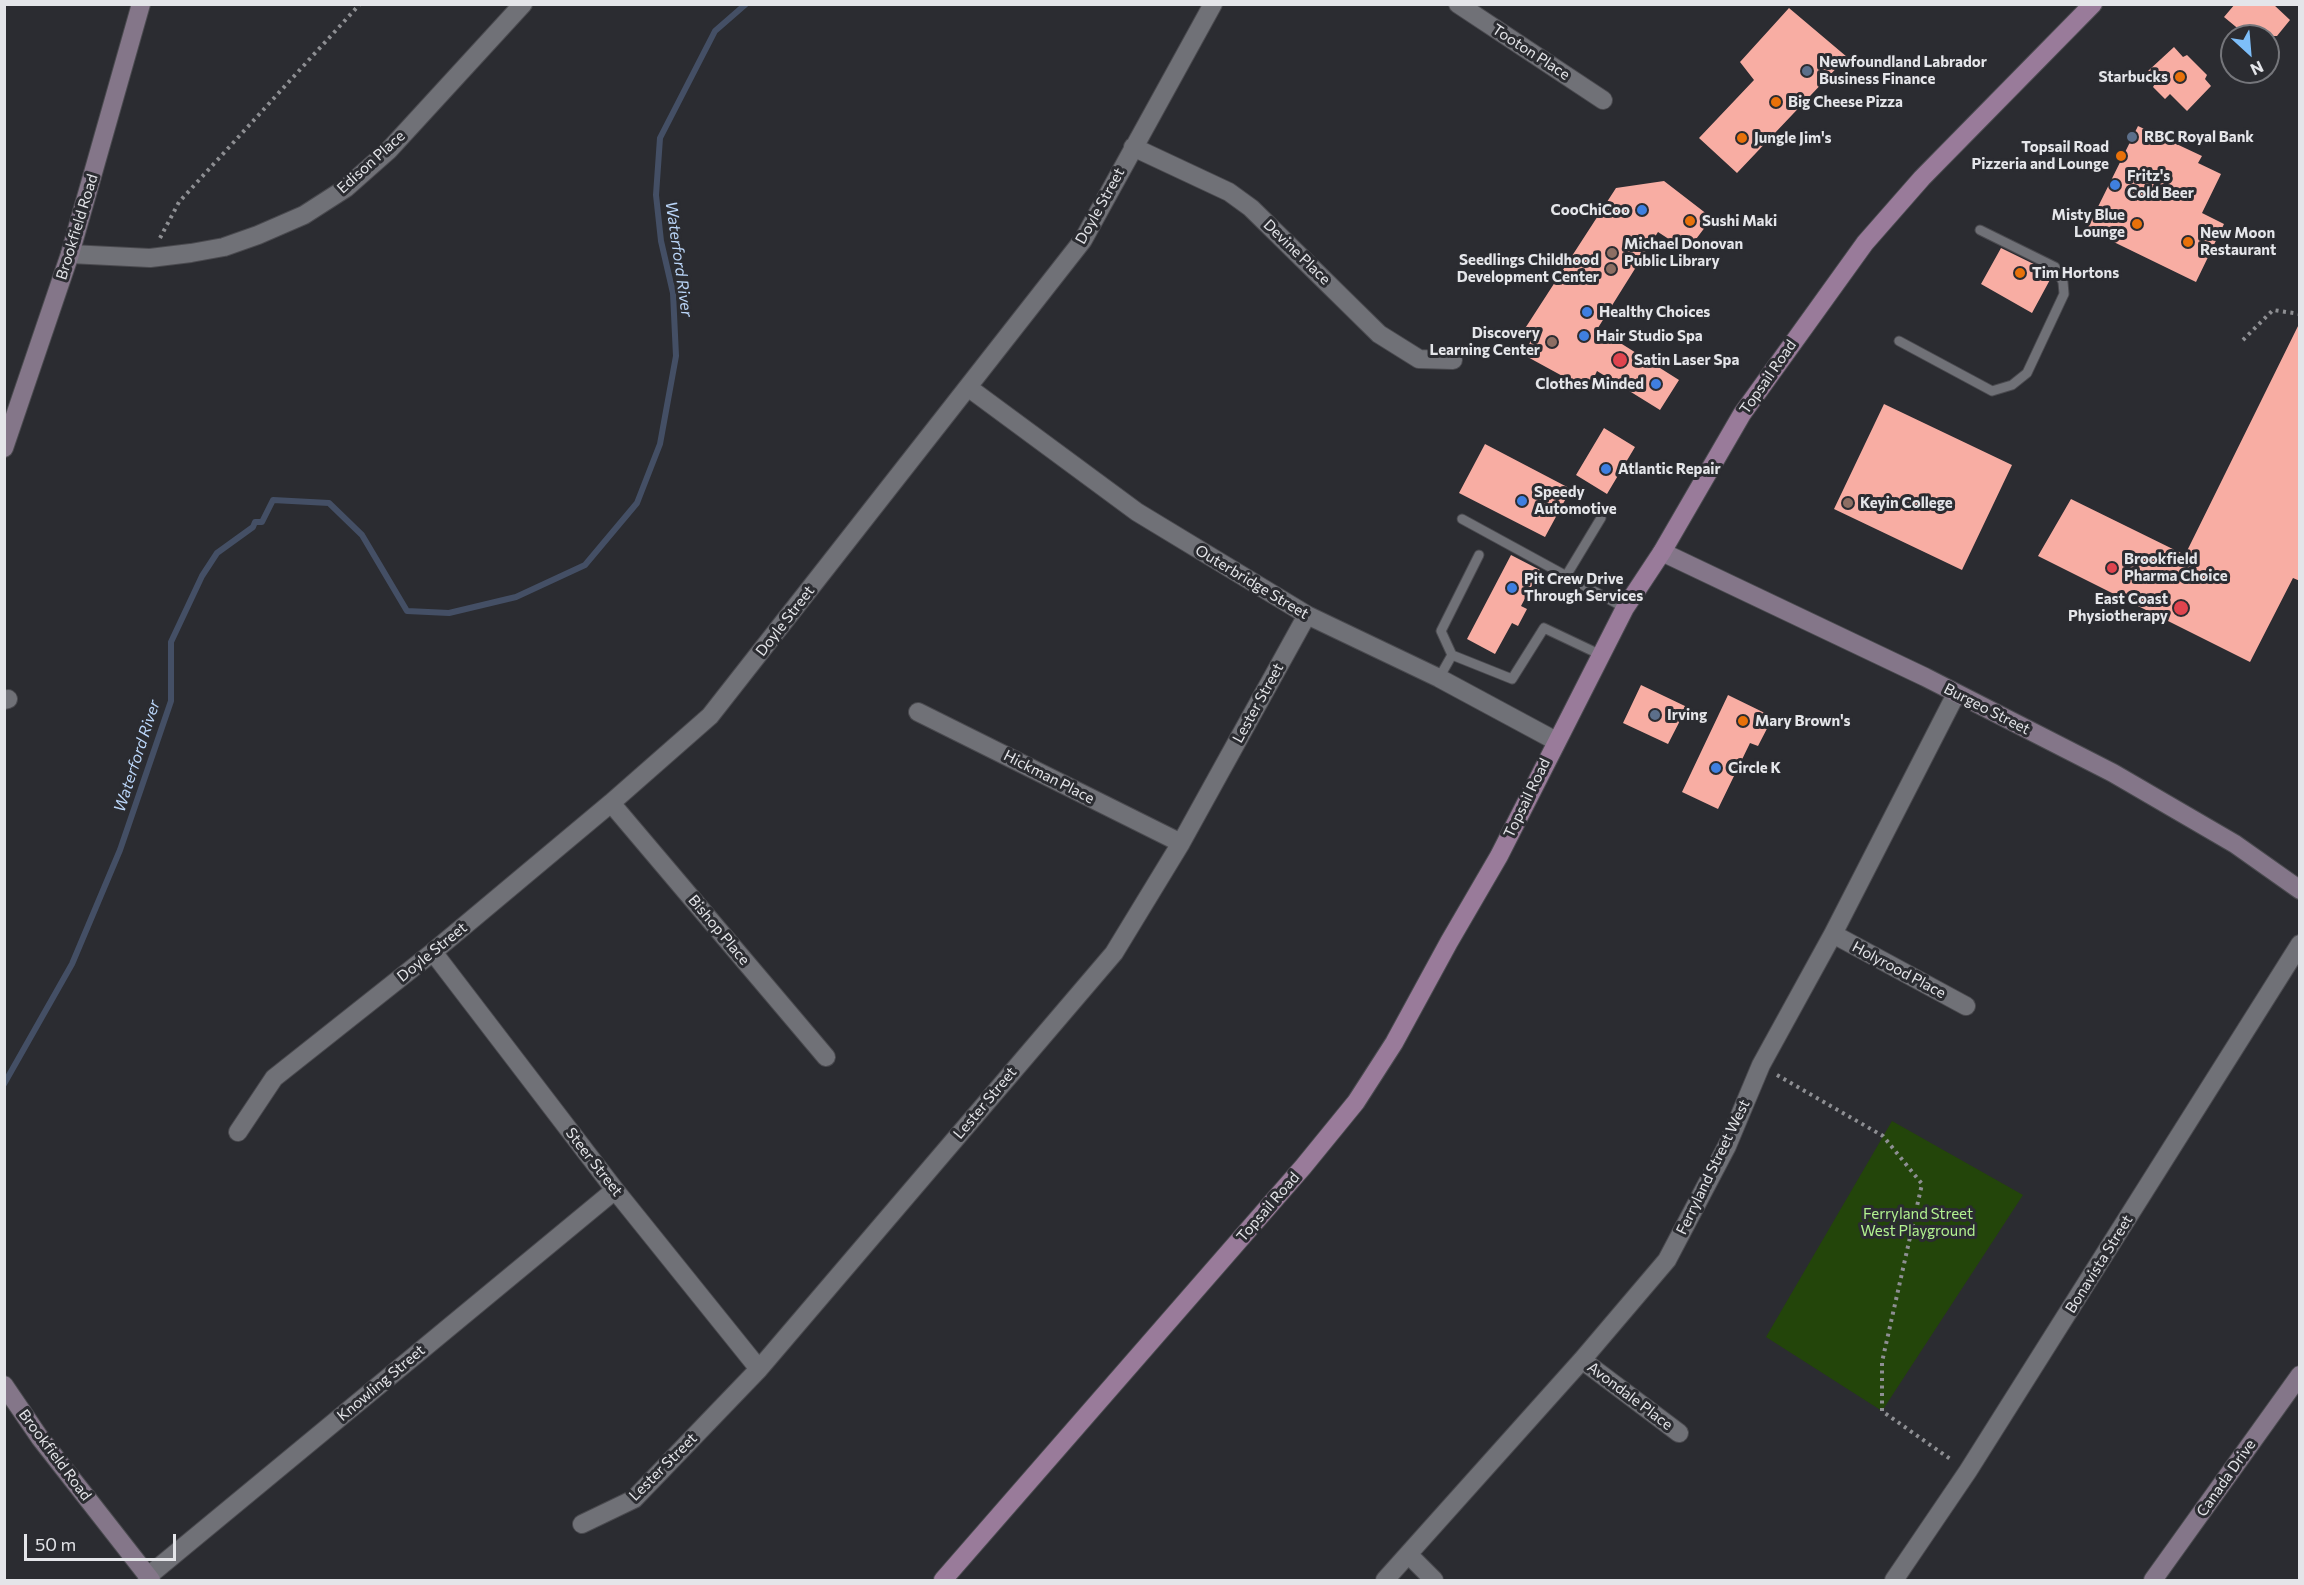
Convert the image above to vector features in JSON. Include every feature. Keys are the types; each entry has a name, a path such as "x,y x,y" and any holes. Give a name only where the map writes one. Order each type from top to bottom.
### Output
{"main road":[{"name":"Topsail Road","path":"943,1581 1303,1167 1356,1102 1394,1043 1499,856 1625,608 1662,552 1742,414 1865,243 1922,178 2093,4"}],"street":[{"name":"Brookfield Road","path":"4,448 70,254 141,4"},
{"name":"Edison Place","path":"70,254 150,258 224,247 304,215 346,188 389,150 523,4"},
{"name":"Doyle Street","path":"238,1132 274,1077 433,952 611,803 710,716 1083,240 1213,4"},
{"name":"Tooton Place","path":"1458,4 1603,100"},
{"name":"Devine Place","path":"1133,147 1229,192 1251,208 1379,334 1419,359 1453,360"},
{"name":"Outerbridge Street","path":"969,388 1137,512 1307,615 1438,678 1556,741"},
{"name":"Burgeo Street","path":"1662,552 1926,677 2113,773 2235,844 2300,890"},
{"name":"Lester Street","path":"582,1524 634,1499 759,1369 1114,953 1181,843 1307,615"},
{"name":"Ferryland Street West","path":"1384,1581 1582,1360 1667,1260 1727,1146 1761,1065 1833,934 1956,694"},
{"name":"Hickman Place","path":"918,712 1181,843"},
{"name":"Bishop Place","path":"611,803 826,1058"},
{"name":"Holyrood Place","path":"1833,934 1965,1006"},
{"name":"Bonavista Street","path":"1894,1581 1968,1472 2300,944"},
{"name":"Steer Street","path":"433,952 615,1190 759,1369"},
{"name":"Knowling Street","path":"149,1579 615,1190"},
{"name":"Avondale Place","path":"1582,1360 1679,1433"},
{"name":"Canada Drive","path":"2153,1581 2300,1375"},
{"name":"Brookfield Road","path":"4,1385 40,1438 149,1579"},
{"path":"1408,1555 1434,1581"}],"lane":[{"path":"1899,341 1992,391 2012,385 2027,373 2064,294 2062,282 2055,267 1980,230"},
{"path":"1566,576 1601,518"},
{"path":"1462,519 1625,608"},
{"path":"1479,555 1440,631 1452,655 1512,679 1544,628 1600,655"},
{"path":"1438,678 1452,655"}],"path":[{"path":"150,258 179,202 360,4"},
{"path":"2243,340 2272,310 2300,314"},
{"path":"1761,1065 1883,1136 1922,1184 1882,1362 1882,1411 1968,1472"}],"green space":[{"name":"Ferryland Street West Playground","path":"1892,1121 2023,1195 1882,1411 1766,1337"}],"building":[{"path":"2235,4 2273,4 2290,20 2280,32 2280,24 2232,24 2224,17"},
{"path":"1789,8 1847,57 1737,173 1699,138 1754,80 1740,62"},
{"name":"Starbucks","path":"2174,47 2183,57 2187,55 2207,75 2205,79 2211,86 2187,111 2170,94 2165,99 2153,87 2157,80 2148,71"},
{"path":"2138,126 2202,156 2198,163 2221,174 2202,213 2224,224 2196,282 2087,229"},
{"path":"1664,181 1712,218 1687,251 1658,232 1596,331 1614,339 1679,380 1660,410 1597,371 1588,390 1524,355 1533,336 1524,330 1616,188"},
{"path":"2001,248 2050,272 2052,276 2032,313 1981,284"},
{"path":"2300,322 2300,581 2293,578 2250,662 2038,556 2071,499 2185,555"},
{"path":"1884,404 2012,465 1962,570 1834,509"},
{"path":"1604,428 1635,447 1607,494 1576,475"},
{"path":"1485,444 1571,489 1545,537 1459,493"},
{"name":"Pit Crew Drive Through Services","path":"1511,555 1540,570 1521,606 1527,609 1518,626 1512,623 1495,654 1467,639"},
{"name":"Irving","path":"1641,685 1687,707 1668,744 1623,723"},
{"name":"Circle K","path":"1728,695 1773,717 1758,746 1750,743 1718,809 1682,792"}],"waterway":[{"name":"Waterford River","path":"4,1084 72,964 120,850 171,701 171,642 202,576 217,553 253,527 255,522 262,522 273,500 329,503 362,535 407,611 449,613 516,597 585,565 637,503 660,444 676,356 673,293 661,241 656,195 660,138 715,31 746,4"}],"place":[{"name":"Newfoundland Labrador Business Finance","path":"1807,71"},
{"name":"Starbucks","path":"2180,77"},
{"name":"Big Cheese Pizza","path":"1776,102"},
{"name":"RBC Royal Bank","path":"2132,137"},
{"name":"Jungle Jim's","path":"1742,138"},
{"name":"Topsail Road Pizzeria and Lounge","path":"2121,156"},
{"name":"Fritz's Cold Beer","path":"2115,185"},
{"name":"CooChiCoo","path":"1642,210"},
{"name":"Sushi Maki","path":"1690,221"},
{"name":"Misty Blue Lounge","path":"2137,224"},
{"name":"New Moon Restaurant","path":"2188,242"},
{"name":"Michael Donovan Public Library","path":"1612,253"},
{"name":"Seedlings Childhood Development Center","path":"1611,269"},
{"name":"Tim Hortons","path":"2020,273"},
{"name":"Healthy Choices","path":"1587,312"},
{"name":"Hair Studio Spa","path":"1584,336"},
{"name":"Discovery Learning Center","path":"1552,342"},
{"name":"Satin Laser Spa","path":"1620,360"},
{"name":"Clothes Minded","path":"1656,384"},
{"name":"Atlantic Repair","path":"1606,469"},
{"name":"Speedy Automotive","path":"1522,501"},
{"name":"Keyin College","path":"1848,503"},
{"name":"Brookfield Pharma Choice","path":"2112,568"},
{"name":"Pit Crew Drive Through Services","path":"1512,588"},
{"name":"East Coast Physiotherapy","path":"2181,608"},
{"name":"Irving","path":"1655,715"},
{"name":"Mary Brown's","path":"1743,721"},
{"name":"Circle K","path":"1716,768"}]}
